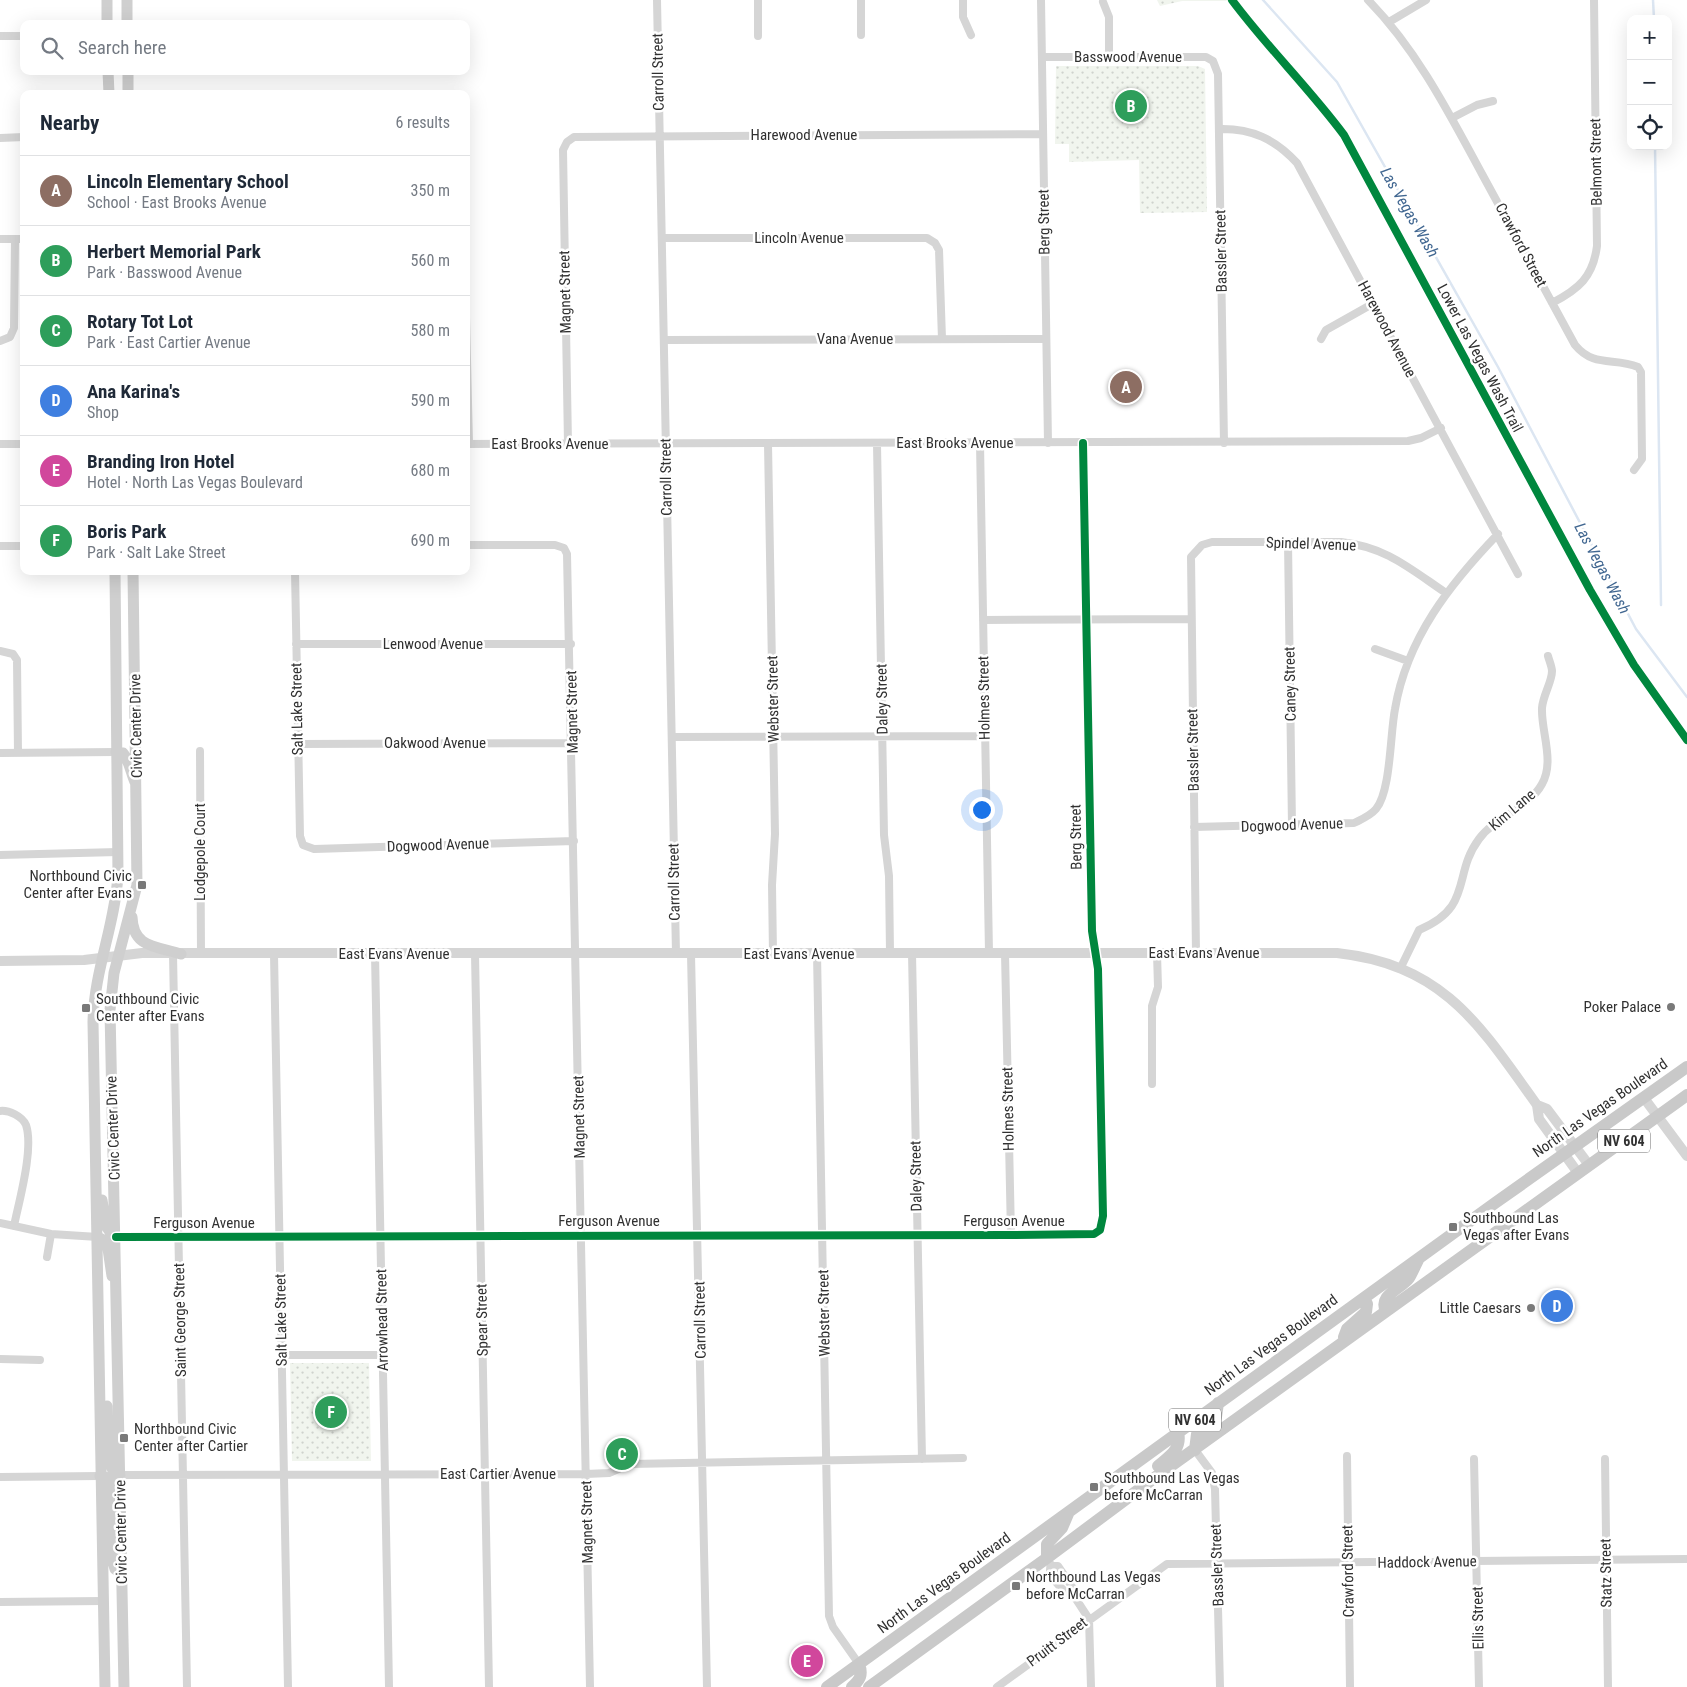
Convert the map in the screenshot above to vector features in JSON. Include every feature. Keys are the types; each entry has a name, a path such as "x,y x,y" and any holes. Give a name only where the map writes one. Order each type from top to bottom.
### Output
{"main road":[{"path":"107,0 107,20"},
{"path":"128,0 128,20"},
{"path":"108,75 109,90"},
{"path":"128,75 128,90"},
{"name":"Civic Center Drive","path":"105,1687 93,998 117,893 115,575"},
{"name":"Civic Center Drive","path":"124,1687 110,1010 113,982 137,885 133,575"},
{"path":"116,752 123,753 127,758 127,765 137,789"},
{"path":"132,904 132,926 138,939 177,954"},
{"name":"North Las Vegas Boulevard","path":"827,1687 1419,1258 1687,1067"},
{"name":"NV 604","path":"869,1687 1050,1562 1150,1481 1687,1096"},
{"path":"97,1179 106,1226 112,1236 116,1237"},
{"path":"98,1237 107,1242 107,1254 117,1299"},
{"path":"1386,1311 1384,1306 1385,1300 1408,1279 1419,1258"},
{"path":"1341,1344 1347,1329 1366,1312 1367,1304 1364,1298"},
{"path":"100,1380 106,1386 111,1470 114,1474 120,1476"},
{"path":"1195,1450 1197,1434 1216,1417 1218,1403"},
{"path":"1150,1481 1153,1470 1179,1447 1178,1432"},
{"path":"100,1476 109,1478 113,1562 115,1568 122,1574"},
{"path":"1050,1562 1047,1544 1062,1528 1069,1512"},
{"path":"852,1687 861,1677 860,1664"}],"street":[{"name":"Carroll Street","path":"657,0 676,954"},
{"path":"758,0 758,36"},
{"path":"861,0 861,35"},
{"path":"963,0 963,16 971,35"},
{"name":"Berg Street","path":"1041,0 1048,443"},
{"name":"Crawford Street","path":"1368,0 1389,22 1424,71 1452,118 1575,345 1582,353 1598,361 1626,362 1638,367 1641,372 1642,459 1634,470"},
{"path":"1389,22 1426,0"},
{"name":"Belmont Street","path":"1552,303 1574,292 1590,273 1597,246 1594,0"},
{"path":"1103,2 1109,17 1109,57"},
{"path":"0,36 20,36"},
{"name":"Basswood Avenue","path":"1042,58 1206,57 1213,61"},
{"name":"Bassler Street","path":"1213,61 1218,74 1224,443"},
{"path":"1452,118 1477,105 1494,101"},
{"name":"Harewood Avenue","path":"1219,129 1238,128 1263,136 1285,150 1297,163 1374,303 1518,574"},
{"name":"Harewood Avenue","path":"566,142 574,137 1043,134"},
{"path":"0,138 20,137"},
{"name":"Magnet Street","path":"566,142 563,150 568,444"},
{"name":"Lincoln Avenue","path":"662,238 927,238 935,242 940,250 942,339"},
{"path":"0,239 20,239"},
{"path":"0,342 10,337 14,328 15,239"},
{"path":"1321,339 1326,330 1374,303"},
{"name":"Vana Avenue","path":"664,340 1046,339"},
{"name":"East Brooks Avenue","path":"470,444 1408,441 1421,438 1441,428"},
{"name":"Holmes Street","path":"980,443 989,953"},
{"name":"Berg Street","path":"1083,443 1092,931 1098,969 1103,1216 1100,1230"},
{"path":"0,444 20,444"},
{"name":"Webster Street","path":"768,444 775,834 772,885 773,954"},
{"name":"Daley Street","path":"877,444 882,736 890,954"},
{"name":"Dogwood Avenue","path":"1194,828 1354,823 1368,816 1377,808 1387,783 1390,736 1396,699 1408,661 1425,625 1446,593 1464,570 1498,534"},
{"name":"Spindel Avenue","path":"1196,549 1212,542 1361,544 1391,555 1446,593"},
{"name":"Caney Street","path":"1288,542 1292,826"},
{"name":"Magnet Street","path":"470,545 555,545 564,548 567,554 571,644 590,1687"},
{"path":"0,546 20,546"},
{"name":"Bassler Street","path":"1196,549 1191,556 1196,953"},
{"name":"Salt Lake Street","path":"295,575 300,836 304,845"},
{"path":"983,620 1191,619"},
{"name":"Lenwood Avenue","path":"296,644 571,644"},
{"path":"1376,649 1408,661"},
{"path":"0,651 13,654 17,660 18,753"},
{"name":"Kim Lane","path":"1401,967 1418,930 1436,922 1448,911 1461,887 1469,856 1479,839 1493,824 1531,796 1542,784 1547,766 1542,708 1552,671 1548,656"},
{"path":"672,737 985,736"},
{"name":"Oakwood Avenue","path":"298,744 572,743"},
{"name":"Lodgepole Court","path":"200,751 201,954"},
{"path":"0,754 116,752"},
{"name":"Dogwood Avenue","path":"304,845 314,849 574,841"},
{"path":"0,855 118,852"},
{"name":"Daley Street","path":"912,953 922,1458"},
{"name":"Holmes Street","path":"1005,953 1011,1235"},
{"path":"1152,1084 1152,1006 1158,987 1157,953"},
{"name":"East Evans Avenue","path":"0,961 177,954 1337,953 1360,956 1401,967 1425,980 1460,1005 1484,1031 1537,1105 1539,1119 1569,1150 1589,1166"},
{"name":"Saint George Street","path":"177,954 179,1236 187,1687"},
{"name":"Salt Lake Street","path":"274,954 288,1687"},
{"name":"Arrowhead Street","path":"375,954 389,1687"},
{"name":"Spear Street","path":"476,954 490,1687"},
{"name":"Carroll Street","path":"691,954 707,1687"},
{"name":"Webster Street","path":"817,954 829,1616 833,1627 860,1664"},
{"path":"1644,1098 1687,1156"},
{"path":"0,1111 21,1117 27,1134 25,1173 14,1226"},
{"name":"East Evans Avenue","path":"1569,1150 1578,1173"},
{"path":"0,1223 51,1234 98,1237"},
{"name":"Ferguson Avenue","path":"116,1237 1011,1235 1094,1234 1100,1230"},
{"path":"47,1257 51,1234"},
{"path":"282,1355 383,1355"},
{"path":"0,1359 40,1360"},
{"name":"Bassler Street","path":"1195,1450 1212,1473 1215,1489 1220,1687"},
{"name":"Crawford Street","path":"1347,1456 1350,1687"},
{"name":"East Cartier Avenue","path":"120,1476 586,1474 609,1473 630,1464 963,1458"},
{"name":"Ellis Street","path":"1474,1459 1478,1561 1479,1687"},
{"name":"Statz Street","path":"1605,1459 1608,1687"},
{"path":"0,1477 100,1476"},
{"name":"Haddock Avenue","path":"1167,1564 1687,1559"},
{"path":"1050,1562 1058,1566 1075,1591 1074,1596 1089,1619 1091,1687"},
{"name":"Pruitt Street","path":"998,1687 1167,1564"},
{"path":"0,1602 103,1601"}],"shaded area":[{"path":"1157,0 1229,1 1182,1 1160,6"},
{"path":"1056,66 1198,66 1205,69 1207,212 1140,213 1139,160 1069,162 1069,144 1055,144"},
{"path":"290,1363 369,1363 371,1461 292,1461"}],"waterway":[{"name":"Las Vegas Wash","path":"1263,0 1337,82 1498,367 1636,629 1687,697"},
{"name":"Las Vegas Wash","path":"1653,0 1654,15"},
{"name":"Las Vegas Wash","path":"1655,150 1661,605"}],"cycle path":[{"name":"Lower Las Vegas Wash Trail","path":"1232,0 1344,135 1590,590 1634,665 1687,740"},
{"path":"116,1237 1011,1235 1094,1234 1100,1230 1103,1216 1098,969 1092,931 1083,443"}],"place":[{"name":"Herbert Memorial Park","path":"1131,106"},
{"name":"Lincoln Elementary School","path":"1126,387"},
{"name":"Northbound Civic Center after Evans","path":"142,885"},
{"name":"Poker Palace","path":"1671,1007"},
{"name":"Southbound Civic Center after Evans","path":"86,1008"},
{"name":"Southbound Las Vegas after Evans","path":"1453,1227"},
{"name":"Ana Karina's","path":"1557,1306"},
{"name":"Little Caesars","path":"1531,1308"},
{"name":"Boris Park","path":"331,1412"},
{"name":"Northbound Civic Center after Cartier","path":"124,1438"},
{"name":"Rotary Tot Lot","path":"622,1454"},
{"name":"Southbound Las Vegas before McCarran","path":"1094,1487"},
{"name":"Northbound Las Vegas before McCarran","path":"1016,1586"},
{"name":"Branding Iron Hotel","path":"807,1661"}]}
